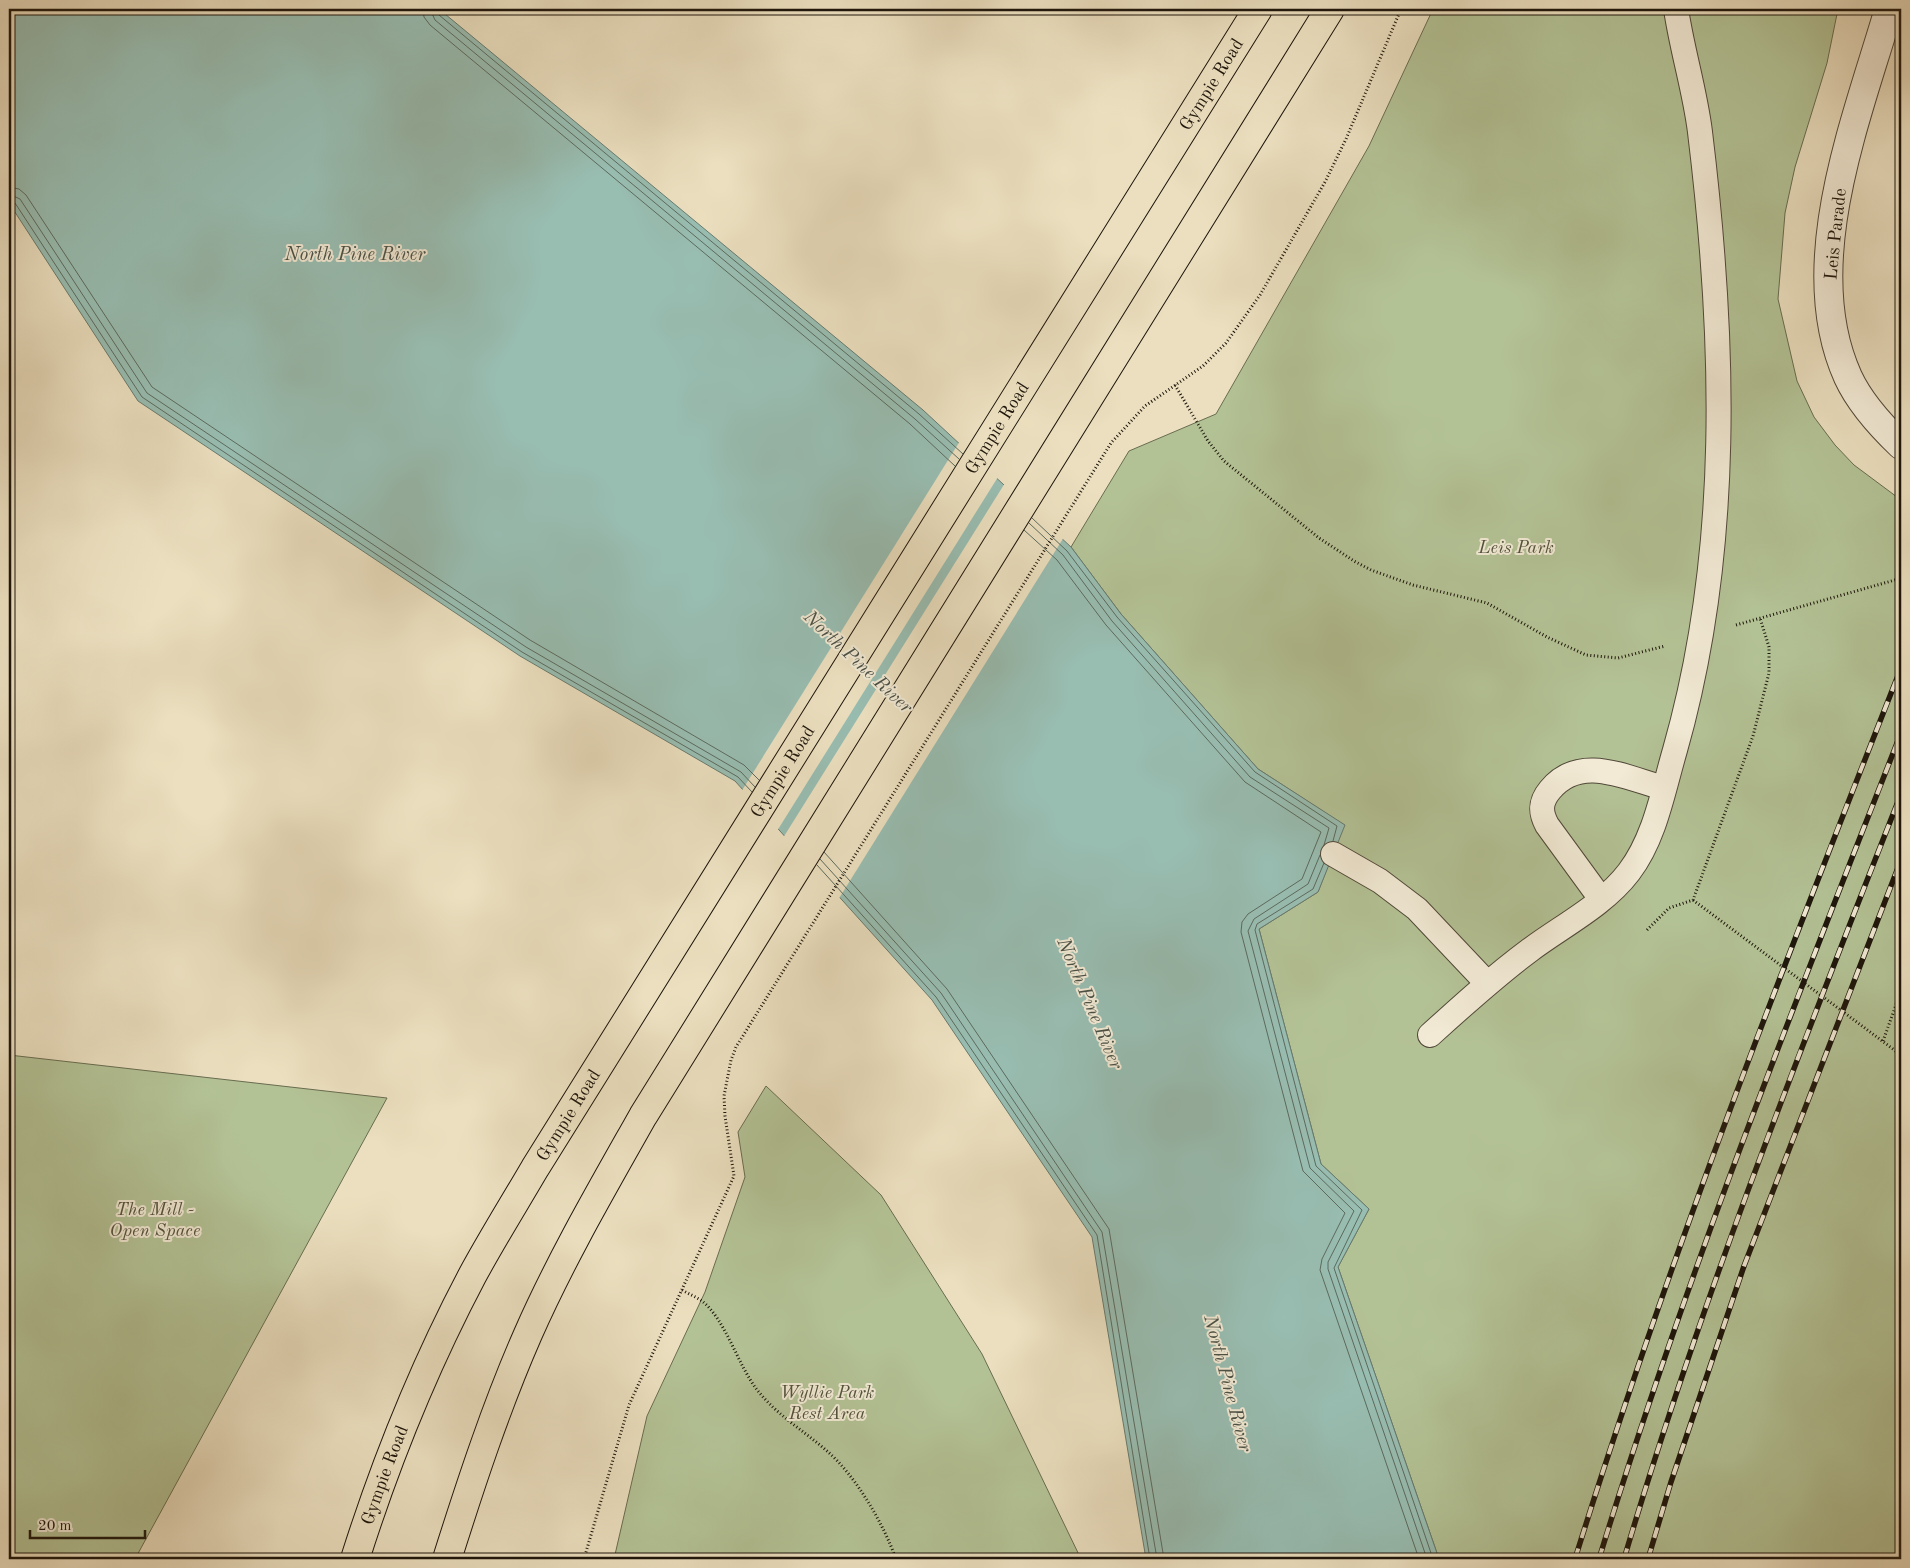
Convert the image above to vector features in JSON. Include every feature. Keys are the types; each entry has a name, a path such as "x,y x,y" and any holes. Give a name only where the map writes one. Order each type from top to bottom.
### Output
{"highway":[{"name":"Gympie Road","path":"354,1559 398,1433 434,1354 473,1275 535,1168 688,926 1258,9"},
{"path":"447,1559 501,1402 529,1332 588,1214 634,1132 1330,9"}],"street":[{"name":"Leis Parade","path":"1889,9 1845,162 1837,199 1829,261 1830,307 1838,346 1848,377 1863,402 1883,428 1901,445"}],"lane":[{"path":"1430,1035 1486,982 1601,900 1628,874 1646,843 1691,694 1709,582 1719,419 1718,344 1712,248 1699,129 1676,9"},
{"path":"1601,900 1547,825 1542,811 1545,797 1566,776 1584,769 1598,770 1664,788"},
{"path":"1333,854 1380,880 1417,909 1486,982"}],"path":[{"path":"584,1559 629,1404 734,1176 724,1096 731,1060 758,1012 1111,443 1134,415 1156,397 1203,366 1226,343 1260,295 1325,182 1346,139 1401,9"},
{"path":"1175,385 1208,441 1224,461 1319,538 1354,561 1414,585 1487,603 1555,642 1586,655 1618,658 1669,645"},
{"path":"1735,625 1901,580"},
{"path":"1693,900 1753,736 1766,682 1770,659 1760,618"},
{"path":"1647,930 1669,908 1693,900"},
{"path":"1693,900 1901,1055"},
{"path":"1883,1041 1901,991"},
{"path":"682,1290 702,1300 711,1310 745,1373 774,1410 829,1453 845,1471 875,1515 896,1559"}],"green space":[{"name":"Leis Park","path":"1433,9 1838,9 1827,63 1795,167 1785,213 1778,299 1797,381 1814,417 1835,445 1854,465 1901,500 1901,1559 1439,1559 1338,1267 1369,1209 1321,1164 1259,929 1318,892 1344,825 1258,769 1121,614 1071,547 1129,451 1216,414 1369,146"},
{"name":"The Mill - Open Space","path":"9,1055 387,1098 135,1559 9,1559"},
{"name":"Wyllie Park Rest Area","path":"766,1086 881,1195 982,1354 1081,1559 614,1559 647,1416 705,1292 745,1177 738,1132"}],"water":[{"name":"North Pine River","path":"9,9 439,9 923,410 1071,547 1121,614 1258,769 1345,825 1318,892 1259,929 1321,1164 1369,1209 1338,1267 1439,1559 1146,1559 1092,1237 932,1000 735,781 520,656 138,401 9,203"}],"pier":[{"path":"960,441 998,477 777,831 741,792"},
{"path":"1005,483 1064,537 838,900 783,838"}],"railway":[{"path":"1575,1559 1611,1446 1689,1222 1814,889 1901,668"},
{"path":"1599,1559 1632,1454 1704,1246 1781,1040 1901,733"},
{"path":"1624,1559 1654,1462 1719,1269 1790,1078 1901,794"},
{"path":"1648,1559 1671,1482 1744,1266 1901,860"}]}
